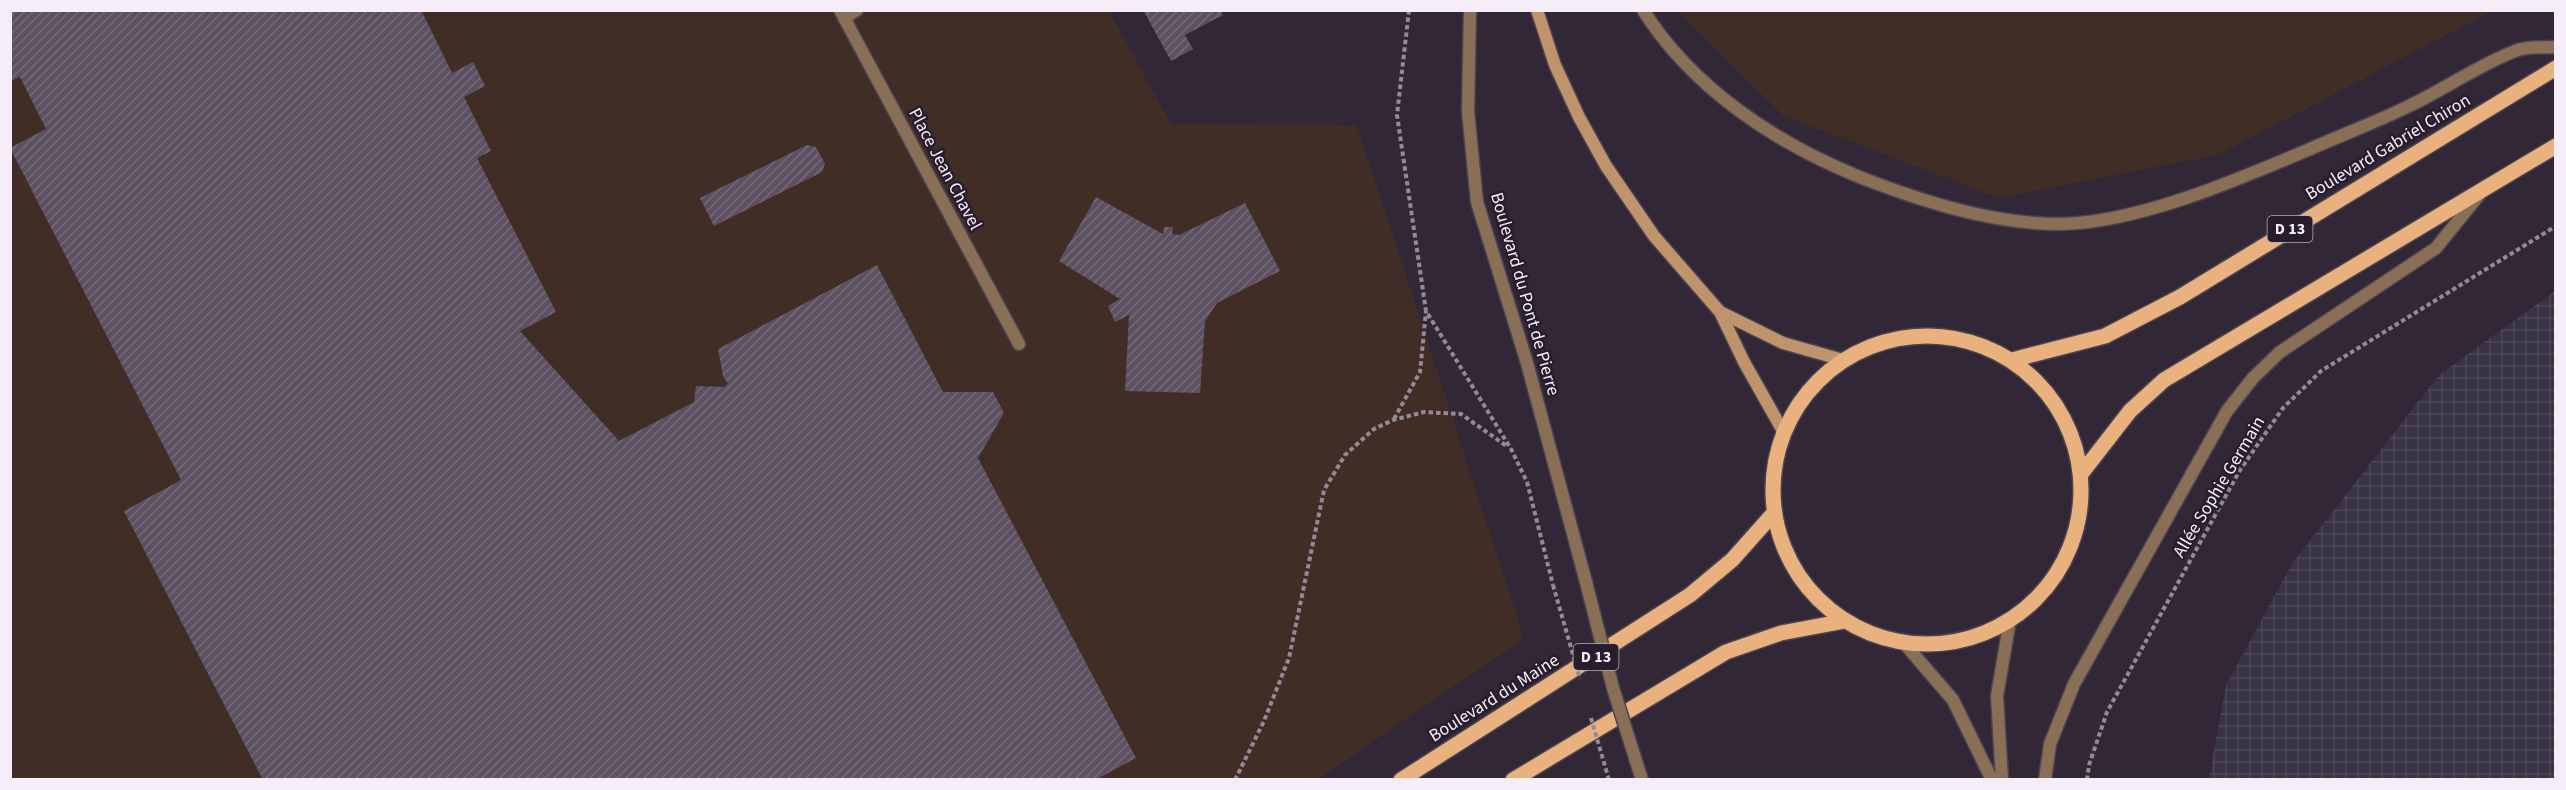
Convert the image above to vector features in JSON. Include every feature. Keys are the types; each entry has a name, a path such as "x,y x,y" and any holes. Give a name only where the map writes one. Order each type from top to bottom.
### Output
{"main road":[{"path":"1537,10 1555,65 1579,117 1606,166 1654,236 1720,312 1744,362 1784,431"},
{"name":"Boulevard Gabriel Chiron","path":"2012,360 2105,336 2180,297 2556,68"},
{"path":"2080,474 2130,411 2164,381 2556,146"},
{"path":"1720,312 1783,343 1843,360"},
{"path":"1927,335 1971,341 2012,360 2038,382 2059,409 2074,440 2080,474 2079,516 2066,557 2042,592 2010,620 1968,638 1941,644 1904,643 1873,635 1845,621 1811,593 1787,556 1773,514 1772,486 1775,458 1784,431 1808,391 1843,360 1883,341 1927,335"},
{"name":"Boulevard du Maine","path":"1401,780 1690,595 1732,560 1773,514"},
{"path":"1513,780 1726,652 1781,633 1845,621"}],"street":[{"path":"842,14 857,10"},
{"name":"Boulevard du Pont de Pierre","path":"1470,10 1468,111 1478,202 1527,363 1613,687 1642,780"},
{"path":"1643,10 1656,31 1703,83 1778,137 1840,169 1894,191 1979,216 2060,224 2132,215 2252,174 2410,106 2517,50 2556,47"},
{"name":"Place Jean Chavel","path":"842,14 1019,344"},
{"path":"2045,780 2050,744 2074,684 2227,411 2253,378 2280,352 2436,248 2482,191"},
{"path":"2002,780 1997,696 2010,620"},
{"path":"1904,643 1953,700 1992,780"}],"path":[{"path":"1393,420 1420,372 1426,311 1397,115 1409,10"},
{"name":"Allée Sophie Germain","path":"2087,780 2088,765 2107,712 2240,470 2283,408 2321,371 2556,226"},
{"path":"1426,311 1511,449 1527,482 1553,585"},
{"path":"1235,780 1264,721 1289,658 1324,490 1345,455 1374,429 1393,420 1424,412 1461,414 1511,449"}],"shaded area":[{"path":"10,11 1109,11 1171,124 1357,125 1524,638 1318,779 11,779"},
{"path":"1677,11 2492,11 2218,155 1999,198 1784,116"},
{"path":"2555,291 2555,779 2209,779 2226,685 2292,564 2439,375"}],"building":[{"path":"10,10 421,10 452,73 473,62 485,86 464,97 491,151 477,158 556,312 520,331 619,441 694,402 696,386 724,387 728,384 723,376 718,349 877,265 943,392 993,392 1004,413 978,458 1136,758 1095,780 263,780 124,511 181,480 10,148 46,129 20,77 10,81"},
{"path":"1143,10 1220,10 1223,15 1185,35 1193,49 1171,61"},
{"path":"807,145 816,147 825,164 822,172 714,226 700,198"},
{"path":"1096,197 1163,234 1164,227 1173,227 1172,234 1179,235 1245,203 1280,271 1217,303 1205,321 1200,393 1125,391 1129,315 1115,322 1108,306 1120,299 1059,261"}]}
